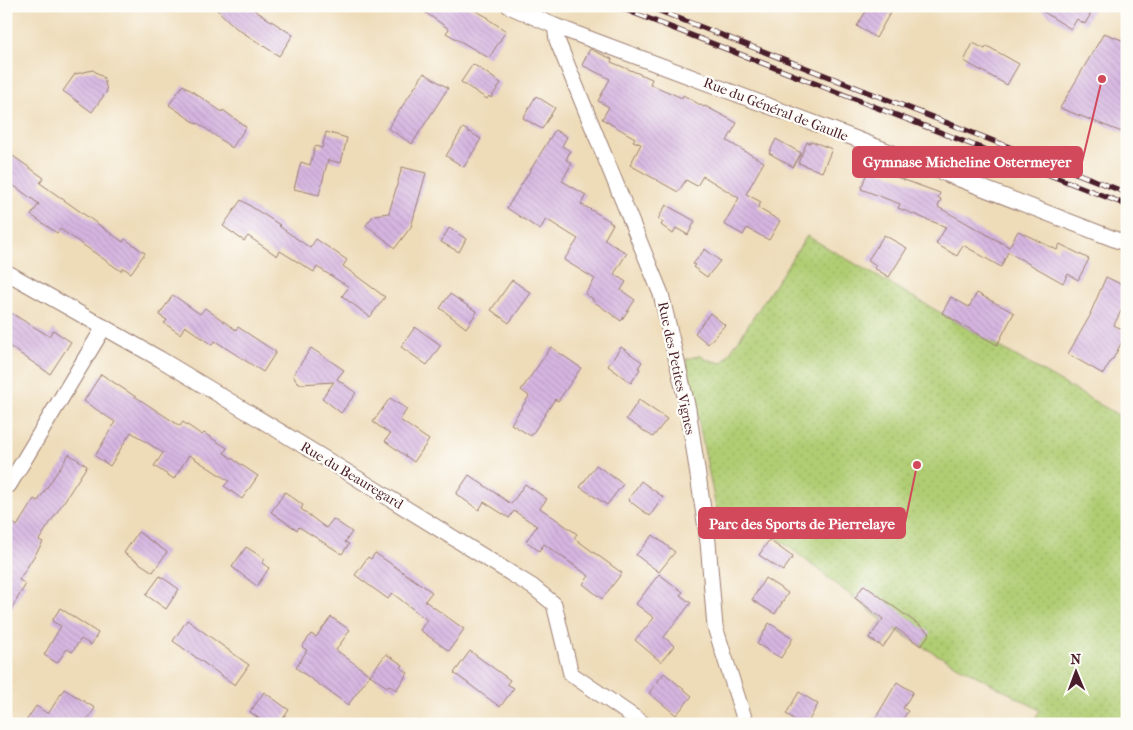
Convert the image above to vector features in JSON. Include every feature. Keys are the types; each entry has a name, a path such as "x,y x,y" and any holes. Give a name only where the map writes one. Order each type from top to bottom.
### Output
{"street":[{"name":"Rue du Général de Gaulle","path":"509,6 555,26 846,135 1127,244"},
{"name":"Rue des Petites Vignes","path":"555,26 560,45 661,294 688,409 708,542 715,627 746,724"},
{"name":"Rue du Beauregard","path":"6,272 169,364 533,587 554,604 571,674 644,724"},
{"path":"6,486 9,485 104,327"}],"green space":[{"path":"807,236 1127,420 1127,724 1032,724 1040,710 921,646 895,629 883,647 869,638 882,620 742,510 717,513 686,359 702,355 704,359 723,363"}],"building":[{"path":"213,6 248,6 293,35 279,56 236,28"},
{"path":"416,6 467,6 489,18 506,31 489,58 446,33 449,29"},
{"path":"869,6 894,6 876,38 857,26"},
{"path":"1034,6 1095,6 1085,24 1077,19 1071,29"},
{"path":"1104,33 1127,42 1127,134 1060,108"},
{"path":"973,43 985,49 987,46 1019,64 1007,85 964,61"},
{"path":"590,49 612,59 611,62 652,79 650,84 682,98 683,95 737,123 727,141 764,162 746,194 761,202 758,208 780,221 769,240 747,228 743,235 724,224 739,198 703,176 697,186 686,180 678,192 630,165 641,144 633,141 635,138 602,119 609,107 598,101 610,79 582,65"},
{"path":"473,64 501,83 491,98 489,96 487,99 461,82"},
{"path":"93,70 104,78 107,91 92,112 63,91 75,74"},
{"path":"424,73 448,88 412,144 388,128"},
{"path":"183,85 246,127 232,148 169,105"},
{"path":"536,96 555,108 542,129 523,118"},
{"path":"463,128 481,139 464,167 446,156"},
{"path":"555,130 567,137 562,146 570,151 566,160 572,163 562,181 586,195 581,204 613,224 604,240 627,253 614,274 626,282 621,290 635,300 621,321 585,294 595,279 564,260 578,239 546,219 540,230 507,208"},
{"path":"326,132 347,138 341,163 328,160 319,195 294,189 301,162 310,165 315,146 322,148"},
{"path":"776,139 801,153 793,167 769,153"},
{"path":"811,141 832,149 822,172 798,163 807,142 810,143"},
{"path":"6,151 44,178 40,183 123,242 125,239 145,253 131,273 123,268 121,271 60,229 57,233 31,215 39,204 6,180"},
{"path":"402,167 426,173 411,227 395,248 366,225 374,215 389,213"},
{"path":"869,167 940,193 938,198 941,199 938,207 1009,247 1018,231 1057,250 1060,244 1089,259 1078,280 1068,274 1063,283 1008,252 1001,267 963,245 957,256 936,244 946,227 898,208 900,204 861,189"},
{"path":"241,200 280,225 310,248 316,239 347,260 343,266 385,297 370,317 342,296 349,287 317,267 314,272 280,251 277,256 248,236 244,241 223,226"},
{"path":"666,205 695,221 688,235 676,228 673,234 661,225 663,222 658,219"},
{"path":"449,228 466,239 459,252 441,242"},
{"path":"884,235 907,248 889,277 874,268 876,265 868,260"},
{"path":"705,249 720,261 707,277 693,267 695,265 693,264"},
{"path":"1106,277 1127,287 1127,299 1114,325 1127,332 1103,374 1068,354 1091,314"},
{"path":"512,280 531,293 509,323 491,310"},
{"path":"977,293 1014,313 997,345 942,313 951,297 969,307"},
{"path":"450,294 477,312 466,328 440,308"},
{"path":"173,295 200,314 205,308 236,330 238,327 276,352 263,372 215,341 212,345 185,326 180,334 164,323 167,320 159,315"},
{"path":"6,310 49,336 53,330 71,342 50,374 6,344"},
{"path":"710,313 725,325 708,344 695,333"},
{"path":"415,327 441,345 427,365 401,347"},
{"path":"551,347 581,368 558,401 555,399 531,436 511,424 529,396 521,390"},
{"path":"621,347 642,362 631,383 608,366"},
{"path":"311,348 344,370 337,379 356,393 341,413 322,398 334,382 301,384 296,381 293,375"},
{"path":"101,374 180,426 183,422 202,435 204,433 227,448 224,453 258,476 242,499 224,486 229,481 189,455 174,479 154,466 163,453 131,432 110,466 95,456 115,422 84,401"},
{"path":"390,398 407,409 400,420 429,440 414,462 385,441 390,434 373,422"},
{"path":"639,400 667,419 653,437 626,419"},
{"path":"69,454 87,466 39,540 43,542 19,580 26,584 6,618 6,531 12,522 17,526 34,499 38,501"},
{"path":"596,465 623,484 607,505 580,487"},
{"path":"469,475 511,504 525,484 547,499 540,508 577,534 574,538 622,573 602,599 583,584 589,576 544,544 539,551 526,541 537,526 514,511 509,518 484,502 479,510 456,494"},
{"path":"641,481 663,497 650,516 628,500"},
{"path":"285,492 303,505 301,509 326,528 333,519 352,532 345,542 349,544 342,554 299,527 297,530 271,512"},
{"path":"138,532 167,552 153,572 124,553"},
{"path":"653,535 675,552 659,572 636,555"},
{"path":"769,540 793,557 783,571 759,555"},
{"path":"246,547 265,559 262,563 269,568 257,586 232,567"},
{"path":"375,553 432,592 425,601 464,629 449,651 420,630 427,620 392,593 388,599 355,575 368,557 371,559"},
{"path":"659,574 683,592 680,595 691,603 664,637 674,646 661,662 635,640 654,618 636,604"},
{"path":"160,576 179,589 166,609 146,595"},
{"path":"765,578 788,593 775,614 752,600"},
{"path":"864,585 930,633 921,646 896,628 883,647 869,638 883,619 855,598"},
{"path":"60,608 98,633 91,645 81,639 72,652 67,649 57,663 44,655 61,626 52,621"},
{"path":"331,617 350,630 336,650 370,675 348,705 296,668 307,650 302,647 311,634 316,637"},
{"path":"187,620 249,665 235,685 173,641"},
{"path":"769,623 793,638 781,658 757,644"},
{"path":"470,651 510,680 507,684 514,688 500,707 454,673"},
{"path":"386,654 403,665 401,668 408,673 396,690 389,685 387,687 370,675"},
{"path":"664,673 692,696 676,715 649,693"},
{"path":"897,682 913,692 903,708 908,711 900,724 872,724"},
{"path":"64,689 95,708 85,724 24,724 36,706 48,714"},
{"path":"264,692 289,710 279,724 267,724 250,712"},
{"path":"799,692 818,704 807,724 802,724 786,714"}],"railway":[{"path":"616,6 1127,205"},
{"path":"647,6 1127,193"}],"place":[{"name":"Gymnase Micheline Ostermeyer","path":"1102,79"},
{"name":"Parc des Sports de Pierrelaye","path":"917,465"}]}
